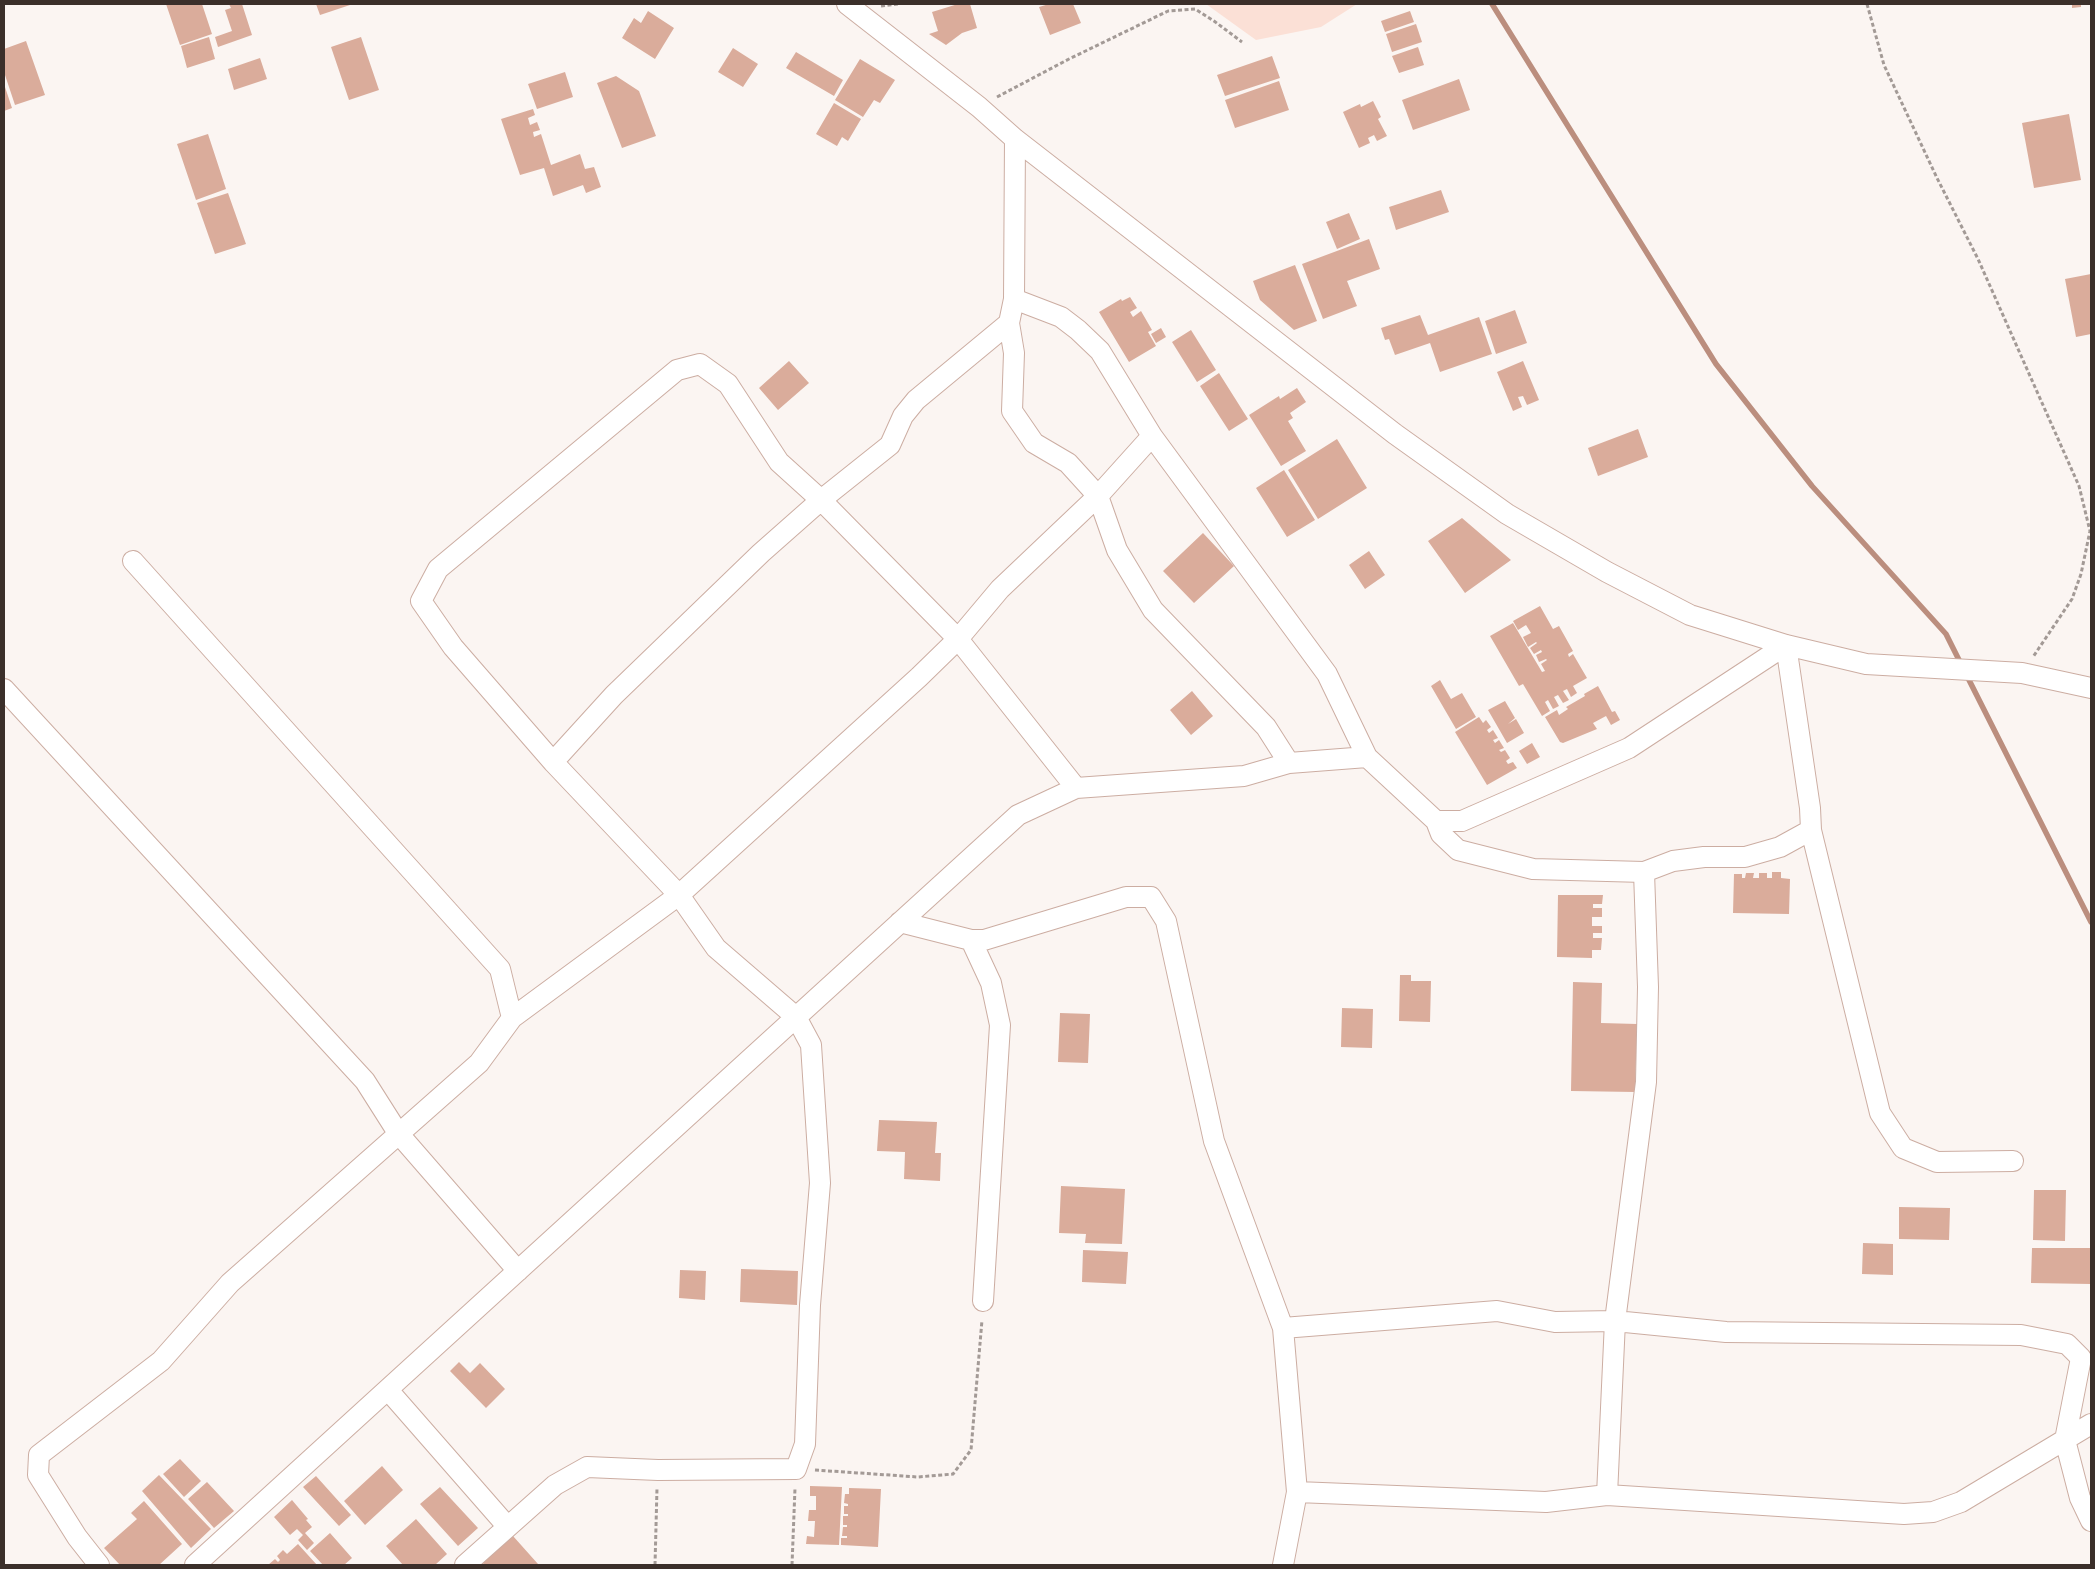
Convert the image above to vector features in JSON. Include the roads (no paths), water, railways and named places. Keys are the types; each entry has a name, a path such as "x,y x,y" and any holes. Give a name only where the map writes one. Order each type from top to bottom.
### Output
{"street":[{"path":"847,4 979,107 1015,139 1395,434 1507,514 1607,572 1690,615 1786,645 1866,664 2022,673 2091,688"},
{"path":"1015,139 1014,299 1009,323 1014,353 1012,411 1034,442 1068,463 1098,496 1117,550 1153,610 1266,727 1289,763"},
{"path":"1014,299 1061,318 1084,335 1100,351 1152,436 1327,674 1367,757 1436,821 1441,834 1458,850 1533,870 1644,872 1673,861 1704,857 1745,857 1780,846 1811,830"},
{"path":"553,762 614,695 761,553 821,500 890,445 903,416 916,400 1009,323"},
{"path":"465,1565 555,1485 587,1467 658,1470 796,1469 805,1444 810,1305 820,1183 811,1045 796,1017 716,948 679,895 553,762 452,647 421,601 438,569 677,370 700,364 728,384 779,462 821,500 958,639 1076,788"},
{"path":"98,1565 76,1537 38,1475 39,1455 161,1361 230,1283 479,1063 512,1018 679,895 919,677 958,639 1000,589 1098,496 1152,436"},
{"path":"134,561 500,969 512,1018"},
{"path":"1436,821 1462,821 1629,748 1786,645"},
{"path":"1786,645 1810,808 1811,830 1880,1113 1902,1148 1937,1162 2013,1161"},
{"path":"4,689 364,1081 398,1133 518,1271"},
{"path":"195,1565 1018,815 1076,788 1244,776 1289,763 1367,757"},
{"path":"1607,1495 1615,1321 1646,1082 1648,987 1644,872"},
{"path":"900,922 971,940 984,940 1126,897 1151,897 1166,921 1214,1141 1283,1328 1297,1492 1283,1565"},
{"path":"971,940 991,983 1000,1025 983,1302"},
{"path":"1283,1328 1497,1311 1554,1322 1615,1321 1726,1332 2020,1335 2068,1344 2081,1358 2065,1440 2080,1498 2091,1522"},
{"path":"388,1390 507,1526"},
{"path":"1297,1492 1546,1502 1607,1495 1904,1514 1934,1512 1961,1502 2091,1424"}],"waterway":[{"path":"1492,4 1716,364 1812,486 1946,634 1962,666"},
{"path":"1966,674 2091,922"}]}
